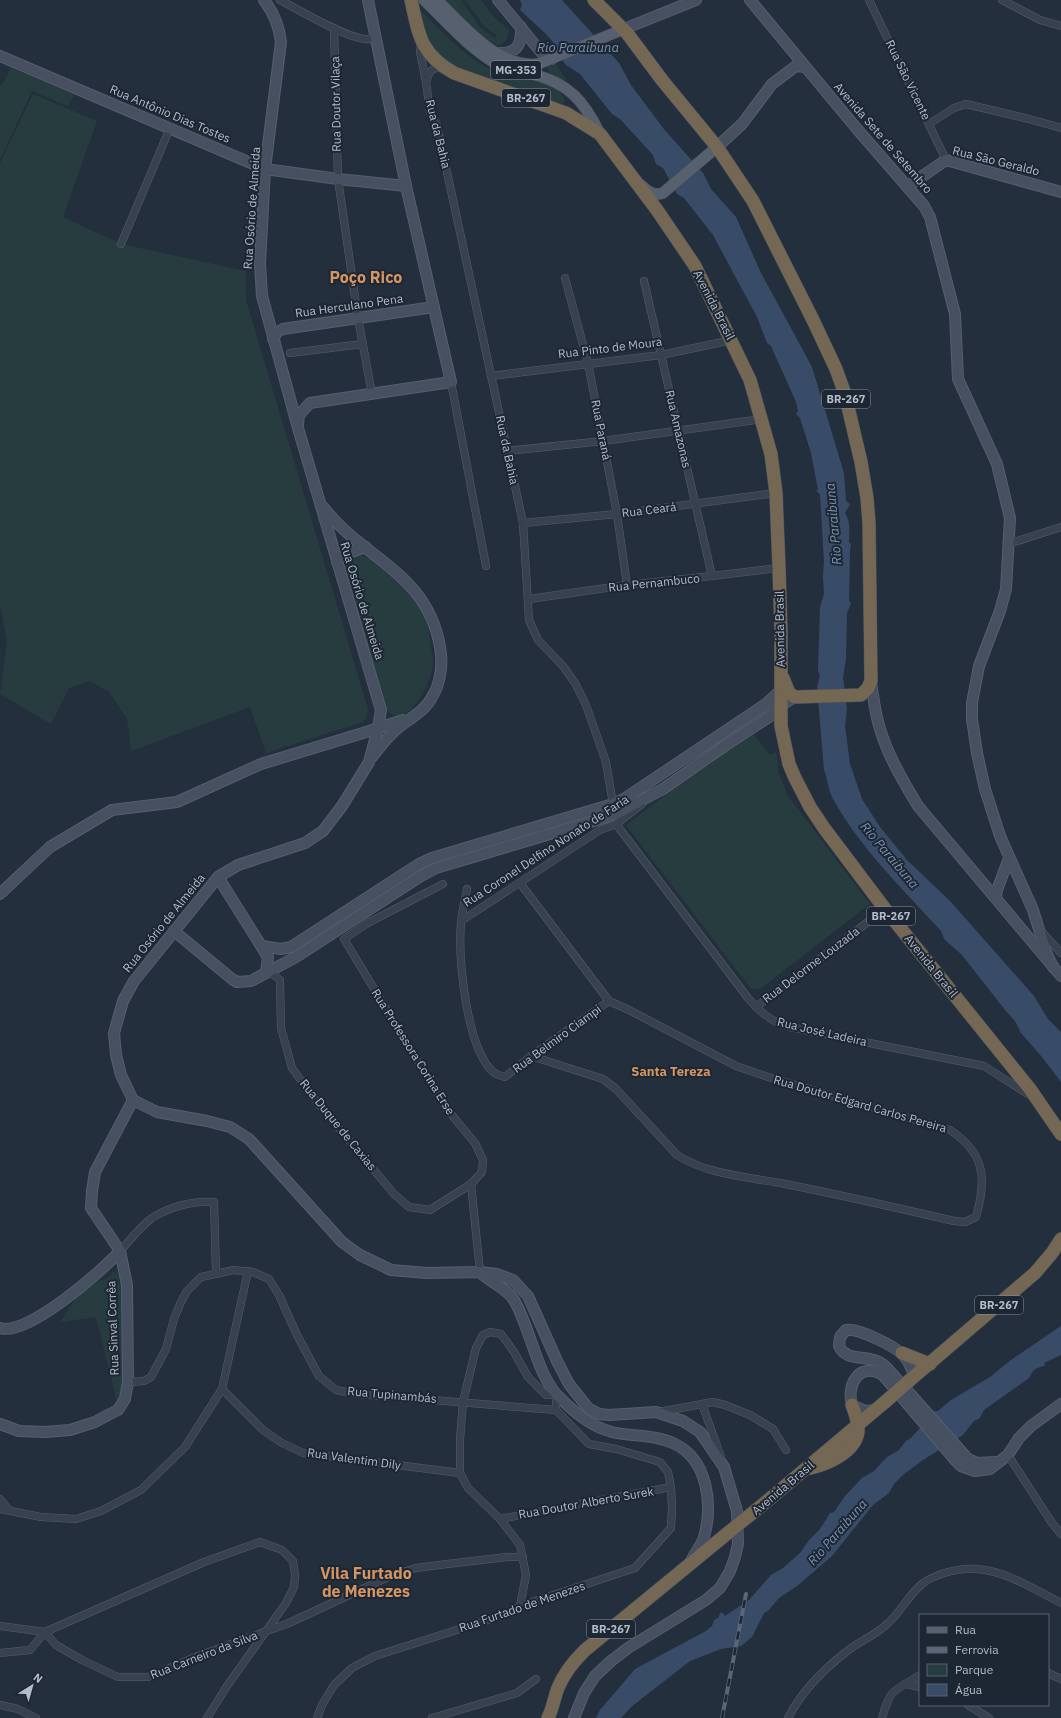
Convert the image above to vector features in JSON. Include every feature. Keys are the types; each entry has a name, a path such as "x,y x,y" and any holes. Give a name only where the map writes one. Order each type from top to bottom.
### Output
{"highway":[{"name":"Rua da Bahia","path":"411,0 420,38"},
{"name":"BR-267","path":"594,0 624,29 712,150 753,201 836,369 845,394 861,462 867,498 869,523 871,681"},
{"name":"BR-267","path":"420,38 434,58 448,69 561,111 600,134"},
{"name":"Avenida Brasil","path":"600,134 686,252 704,283 750,380 762,419 771,454 776,493 781,671 780,708 781,726 789,764 805,798 824,828 885,909 1039,1101 1061,1134"},
{"path":"781,671 789,693 799,697 859,695 868,688 871,681"},
{"name":"BR-267","path":"781,726 786,708 799,697"},
{"name":"BR-267","path":"858,1425 1035,1274 1061,1239"},
{"path":"902,1353 930,1364"},
{"path":"852,1405 858,1425"},
{"name":"Avenida Brasil","path":"690,1564 805,1469 825,1464 846,1451 857,1438 858,1425"},
{"name":"BR-267","path":"552,1715 558,1687 568,1668 584,1651 690,1564"}],"main road":[{"name":"Rua Osório de Almeida","path":"133,1100 122,1075 116,1055 114,1033 123,1001 134,981 218,876 238,865 305,843 323,831 342,806 369,762 378,728 380,706 336,562 262,296 260,264 265,169 281,42 280,28 276,17 264,0"},
{"path":"286,386 296,398 310,403 451,382 406,186 368,0"},
{"name":"MG-353","path":"424,0 471,39"},
{"path":"437,0 471,39 512,62 525,65 538,64 696,0"},
{"path":"498,0 541,52 555,57"},
{"name":"Avenida Sete de Setembro","path":"750,0 799,63 924,206 936,240 954,314 958,379 997,464 1010,518 1006,589 1000,612 979,666 972,703 972,719 985,789 1009,858 1040,931 1046,952 1053,967"},
{"path":"495,53 510,52 515,50 520,41 520,27"},
{"name":"Avenida Brasil","path":"471,39 496,64 559,83 569,90 584,106 600,134"},
{"name":"Rua Antônio Dias Tostes","path":"0,56 265,169 338,180 406,186"},
{"path":"712,150 742,124 772,84 799,63"},
{"name":"BR-267","path":"631,175 649,192 658,195 663,193 712,150"},
{"name":"Rua São Geraldo","path":"908,186 946,160 1061,192"},
{"name":"Rua Herculano Pena","path":"273,339 277,332 283,329 434,307"},
{"path":"298,428 299,415 310,403"},
{"path":"320,503 341,527 395,570 417,593 424,603 437,634 441,665 437,686 432,698 425,707 407,719 393,732 369,762"},
{"path":"336,562 345,554 366,547"},
{"path":"871,681 880,730 900,776 914,800 1061,976"},
{"name":"Rua Coronel Delfino Nonato de Faria","path":"262,946 281,949 291,947 419,864 441,855 613,804 627,798 766,704 780,691"},
{"path":"859,695 868,699 875,708"},
{"name":"Rua Coronel Delfino Nonato de Faria","path":"615,819 663,789 775,713 780,708 799,697"},
{"path":"380,706 390,719 407,719"},
{"path":"363,733 370,727 378,714 380,706"},
{"path":"0,894 50,847 112,810 178,802 260,764 407,719"},
{"path":"719,736 725,739 726,745"},
{"path":"174,931 237,982 251,981 296,957 431,870 446,864 541,836 615,819"},
{"path":"996,897 997,890 1009,858"},
{"path":"218,876 268,957 266,972"},
{"path":"982,881 992,881 1002,877"},
{"path":"133,1100 157,1112 207,1121 230,1127 249,1139 342,1242 360,1255 391,1270 427,1273 480,1272 496,1274 513,1280 528,1296 550,1347 569,1384 588,1408 599,1414 609,1415 656,1412 683,1420 700,1432 724,1467 738,1511 738,1544 730,1571 720,1588 706,1600 628,1648 595,1676 584,1694 574,1718"},
{"name":"Rua Sinval Corrêa","path":"0,1424 19,1431 45,1432 70,1430 95,1422 118,1410 125,1399 128,1382 127,1286 120,1251 91,1208 95,1172 133,1100"},
{"path":"0,1328 16,1328 48,1311 83,1286 105,1267 120,1251"},
{"path":"105,1267 116,1268 124,1273"},
{"path":"480,1272 486,1279 510,1294 519,1311 546,1378 556,1395 590,1423 612,1432 653,1438 675,1444 690,1455 703,1477 708,1497 708,1518 704,1539 690,1564"},
{"path":"912,1379 910,1364 902,1353 856,1330 842,1333 838,1341 841,1350 844,1353 854,1357 873,1360 883,1364 915,1407"},
{"path":"530,1337 536,1344 550,1347"},
{"path":"880,1406 865,1411 852,1405 850,1388 855,1378 864,1371 874,1371 883,1375 915,1407 960,1458 968,1459 977,1463 997,1462 1008,1455 1019,1438 1031,1426 1061,1404"},
{"path":"556,1395 569,1384"}],"street":[{"path":"280,0 334,28 366,39 370,39 375,34"},
{"name":"Rua São Vicente","path":"869,0 946,160"},
{"path":"1002,0 1040,20 1061,26"},
{"name":"Rua Doutor Vilaça","path":"334,28 338,180 358,318 372,394"},
{"name":"Rua da Bahia","path":"420,38 420,52 430,112 437,126 522,523 529,620 538,640 563,666 586,705 606,762 613,804"},
{"path":"426,82 432,70 436,67 448,69"},
{"path":"930,124 954,108 966,104 1061,128"},
{"path":"121,244 170,128"},
{"name":"Rua Paraná","path":"565,278 588,363 617,514 628,585"},
{"name":"Rua Amazonas","path":"644,281 712,576"},
{"name":"Rua Pinto de Moura","path":"491,376 661,355 732,340"},
{"path":"290,353 363,344"},
{"path":"451,382 486,566"},
{"path":"507,451 603,441 762,419"},
{"name":"Rua Ceará","path":"522,523 617,514 776,493"},
{"path":"1008,544 1061,527"},
{"name":"Rua Pernambuco","path":"528,598 779,568"},
{"name":"Rua Coronel Delfino Nonato de Faria","path":"461,921 615,819"},
{"name":"Rua José Ladeira","path":"615,819 756,1007 768,1018 778,1024 790,1027 984,1066 1039,1101"},
{"path":"520,883 609,1002"},
{"name":"Rua Professora Corina Erse","path":"442,884 366,924 344,939 446,1108 475,1143 483,1160 482,1172 471,1184"},
{"path":"461,921 467,889"},
{"name":"Rua Delorme Louzada","path":"756,1007 885,909"},
{"name":"Rua Belmiro Ciampi","path":"461,921 462,967 466,1003 471,1028 482,1055 492,1070 505,1077 532,1056 609,1002"},
{"path":"1040,931 1061,953"},
{"name":"Rua Duque de Caxias","path":"266,972 274,975 280,980 281,1028 292,1068 316,1102 394,1194 409,1207 430,1210 471,1184"},
{"name":"Rua Doutor Edgard Carlos Pereira","path":"532,1056 603,1079 616,1089 676,1155 688,1163 727,1173 862,1200 954,1221 965,1222 976,1217 980,1201 982,1181 980,1164 974,1151 963,1138 950,1130 768,1077 736,1066 629,1010 609,1002"},
{"path":"471,1184 480,1272"},
{"path":"120,1251 132,1237 153,1218 182,1205 202,1201 214,1202 216,1273"},
{"path":"0,1508 42,1518 76,1519 101,1511 141,1490 185,1447 222,1390 251,1272 234,1270 202,1277 187,1291 174,1319 166,1349 151,1377 144,1382 128,1382"},
{"name":"Rua Tupinambás","path":"251,1272 269,1279 279,1295 297,1335 315,1369 326,1383 336,1390 357,1394 556,1410"},
{"path":"520,1606 526,1575 520,1545 500,1518 468,1488 460,1473 460,1439 463,1402 476,1348 482,1335 490,1332 501,1334 514,1352 528,1377 546,1395 556,1395 556,1410"},
{"name":"Rua Valentim Dily","path":"222,1390 263,1430 282,1443 303,1452 460,1473"},
{"path":"656,1412 712,1402 750,1415 773,1429 786,1450"},
{"path":"702,1404 724,1467"},
{"name":"Rua Furtado de Menezes","path":"317,1718 322,1705 334,1685 352,1668 375,1656 510,1613 520,1606 635,1568 670,1528 672,1508 671,1487 668,1472 660,1462 616,1449 589,1444 556,1410"},
{"path":"1008,1455 1052,1523 1061,1534"},
{"name":"Rua Doutor Alberto Surek","path":"500,1518 671,1487"},
{"path":"0,1499 9,1510"},
{"name":"Rua Carneiro da Silva","path":"260,1542 282,1550 293,1561 295,1575 294,1587 286,1603 266,1631 198,1656 148,1677 118,1677 82,1660 56,1645 45,1632 204,1562 260,1542"},
{"path":"207,1718 227,1686 266,1631 289,1623 388,1577 416,1568 507,1557 523,1557"},
{"path":"788,1718 799,1698 812,1683 846,1652 886,1626 922,1584 933,1578 958,1570 977,1569 1004,1575 1061,1603"},
{"path":"0,1626 45,1632"},
{"path":"0,1653 30,1650 45,1632"},
{"path":"1049,1673 1061,1679"},
{"path":"882,1718 888,1698 896,1688 906,1684 919,1676"},
{"path":"432,1718 517,1693 536,1679"},
{"path":"906,1684 919,1687"},
{"path":"0,1705 18,1709 36,1718"},
{"path":"970,1706 989,1718"}],"green space":[{"path":"445,0 461,0 481,28 495,38 496,35 484,26 465,0 481,0 494,17 509,30 507,39 501,45 495,44 488,40 472,27"},
{"path":"418,8 465,53 486,67 496,71 546,83 562,94 565,102 561,105 451,66 428,44"},
{"path":"556,64 567,82 552,76 547,67"},
{"path":"11,68 74,94 68,106 32,91 0,160 0,85 3,83"},
{"path":"33,94 97,121 63,217 121,244 246,271 246,300 368,709 367,717 363,722 266,753 250,707 131,751 127,718 109,692 90,681 69,688 51,724 0,694 7,642 0,604 0,163"},
{"path":"351,556 360,556 373,560 388,571 407,590 418,605 426,620 433,657 431,673 421,697 414,707 405,714 397,716 388,711 380,699 343,564"},
{"path":"767,708 767,714 730,738 727,734"},
{"path":"753,733 770,755 776,752 778,771 788,796 870,904 760,989 751,989 626,825"},
{"path":"720,740 722,741 722,744 681,766"},
{"path":"113,1272 118,1273 119,1284 124,1285 125,1382 122,1398 117,1401 96,1317 61,1322 74,1301 85,1289 91,1284 106,1279"}],"water":[{"name":"Rio Paraibuna","path":"520,0 562,0 619,63 631,85 663,128 703,173 711,189 736,217 761,273 812,367 844,473 846,501 850,504 845,513 849,524 849,542 851,544 849,601 851,603 847,613 846,659 843,678 847,709 845,726 850,764 862,799 880,827 907,860 951,902 1034,996 1048,1019 1061,1032 1061,1082 1021,1033 1015,1021 962,955 944,939 941,931 897,884 869,851 844,817 833,799 824,770 817,687 820,675 818,671 820,607 824,594 824,561 820,494 816,491 818,490 811,453 800,418 796,414 798,411 796,402 771,346 767,343 757,317 713,235 684,198 677,194 663,168 656,164 653,155 620,119 612,114 580,74 566,65 554,49 553,42 520,10 522,5"},
{"name":"Rio Paraibuna","path":"1061,1326 1061,1355 1044,1363 1045,1366 1035,1369 1029,1378 984,1410 980,1418 974,1421 963,1435 923,1460 904,1474 894,1484 889,1493 873,1505 832,1556 797,1586 779,1598 768,1611 764,1613 752,1637 741,1646 721,1649 690,1661 631,1707 621,1718 596,1718 600,1710 635,1669 706,1631 712,1626 714,1620 718,1618 720,1613 723,1613 725,1616 749,1600 771,1575 783,1568 801,1552 809,1540 820,1529 830,1513 834,1512 845,1496 862,1478 874,1471 887,1457 899,1450 935,1411 938,1411 951,1400 990,1377 1011,1360"}],"railway":[{"path":"722,1718 746,1594"}],"district":[{"name":"Poço Rico","path":"366,277"},
{"name":"Santa Tereza","path":"671,1071"},
{"name":"Vila Furtado de Menezes","path":"366,1582"}]}
